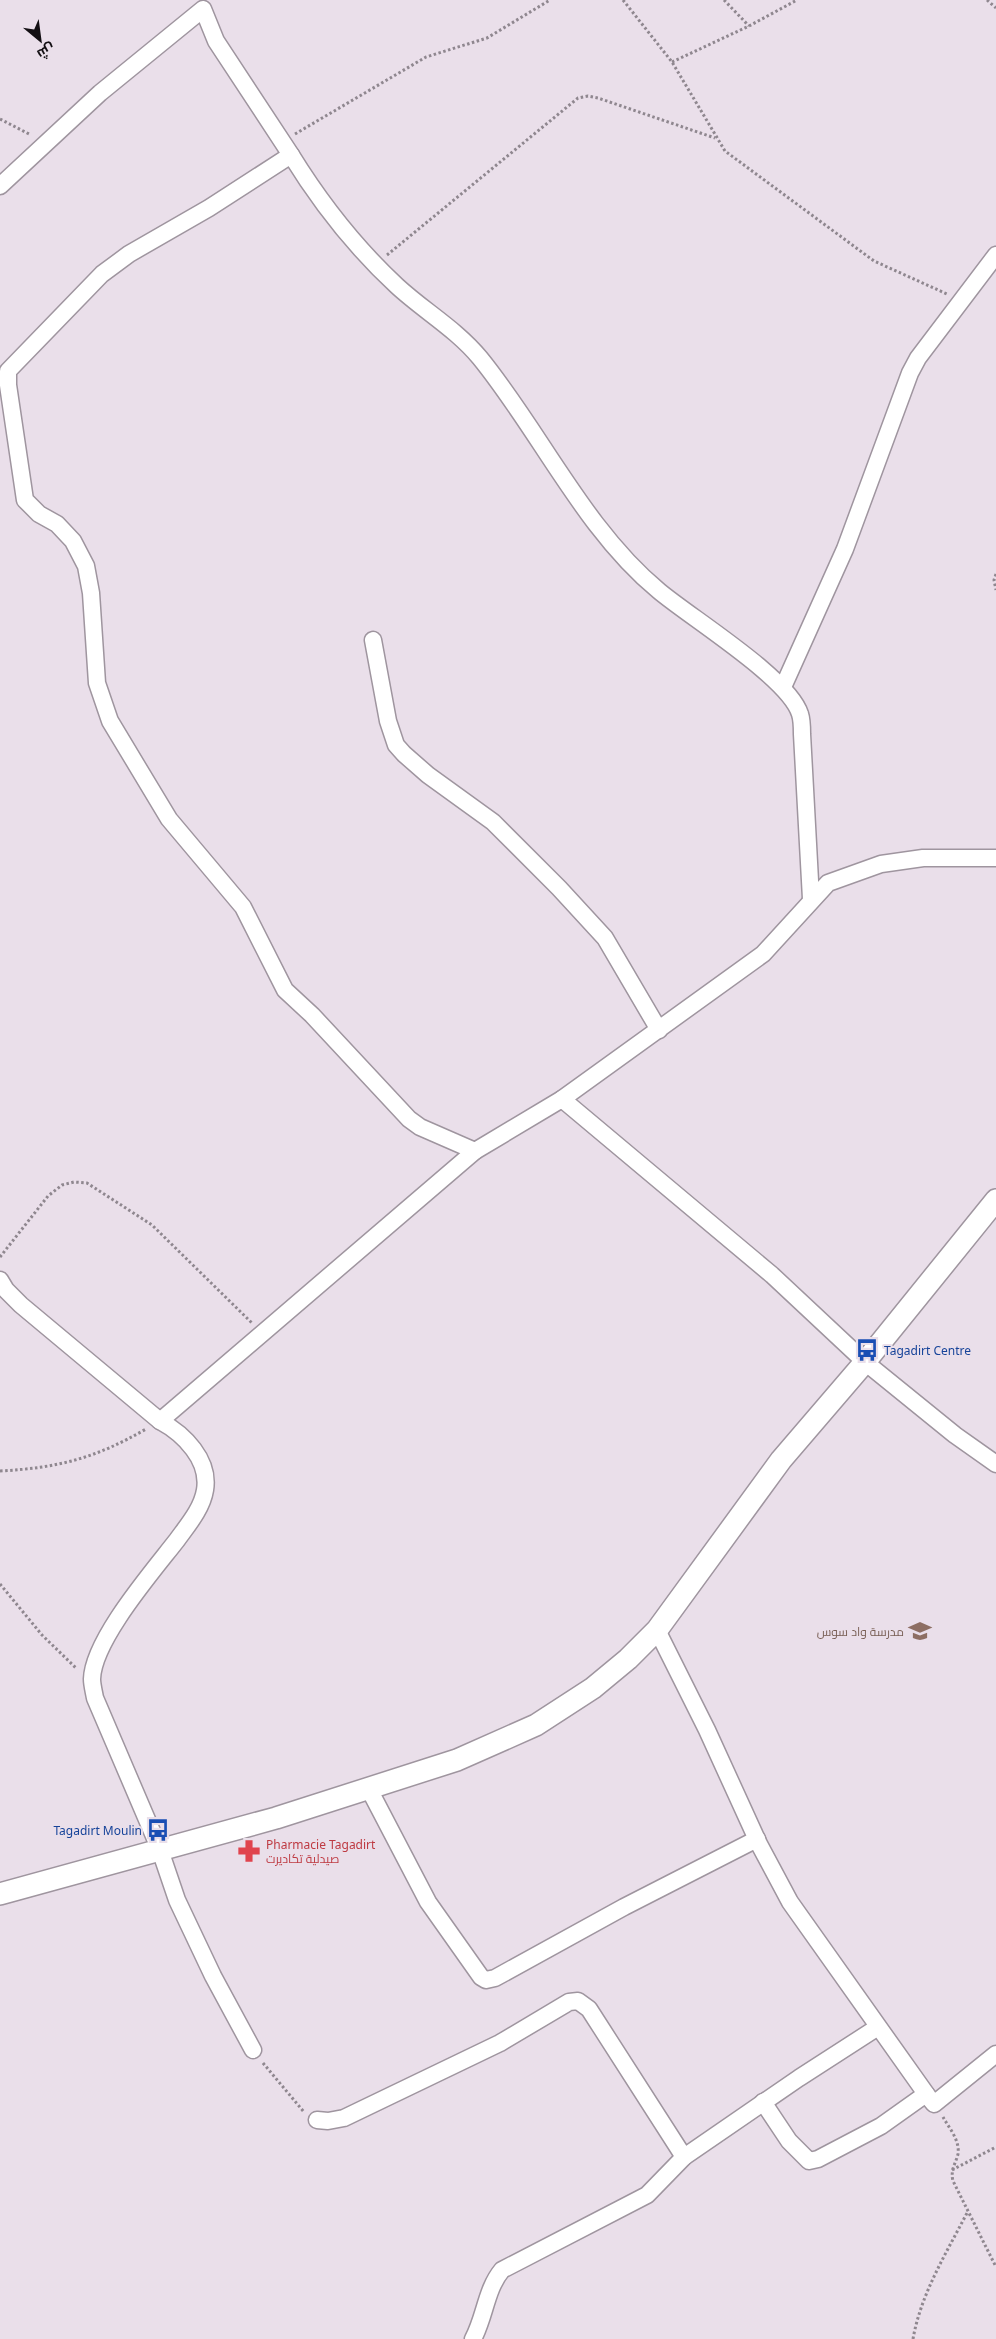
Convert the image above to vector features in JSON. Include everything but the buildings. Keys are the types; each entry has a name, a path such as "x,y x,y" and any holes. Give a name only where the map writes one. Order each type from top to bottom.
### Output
{"street":[{"path":"0,186 45,142 100,93 203,9 216,42 287,148 363,252 397,287 458,335 478,356 557,465 579,500 637,571 659,591 783,687 800,714 812,899"},
{"path":"287,148 209,208 128,254 102,274 8,371 8,385 23,493 27,504 57,524 73,541 86,566 91,593 97,683 110,721 169,818 244,907 285,990 312,1015 409,1119 420,1127 475,1151"},
{"path":"783,687 845,549 910,373 961,300 996,255"},
{"path":"373,640 388,722 396,745 428,775 492,822 573,902 605,938 659,1030"},
{"path":"160,1421 475,1151 562,1099 763,954 828,882 881,864 923,858 996,858"},
{"path":"562,1099 772,1275 865,1362 955,1435 996,1464"},
{"path":"0,1894 276,1818 457,1760 536,1725 593,1688 628,1660 657,1630 781,1460 865,1362 996,1200"},
{"path":"0,1280 6,1290 21,1305 160,1421 181,1434 190,1444 205,1474 205,1491 188,1525 124,1609 97,1659 92,1680 95,1698 160,1850 177,1900 253,2050"},
{"path":"657,1630 707,1730 757,1839 790,1902 930,2099"},
{"path":"369,1789 428,1902 475,1969 486,1980 495,1978 624,1907 757,1839"},
{"path":"317,2120 337,2120 352,2114 500,2043 569,2002 578,2001 589,2009 684,2157"},
{"path":"473,2339 480,2326 496,2278 502,2270 647,2195 684,2157 763,2102 878,2027"},
{"path":"763,2102 789,2141 809,2161 818,2159 930,2099 996,2054"}],"path":[{"path":"287,148 426,57 487,38 550,0"},
{"path":"623,0 672,62 716,138 725,150 874,261 961,300"},
{"path":"724,0 749,26"},
{"path":"672,62 749,26 797,0"},
{"path":"988,0 996,8"},
{"path":"375,265 578,98 588,96 598,98 716,138"},
{"path":"0,119 45,142"},
{"path":"996,574 994,580 996,590"},
{"path":"0,1258 48,1196 62,1185 74,1182 87,1183 152,1225 263,1334"},
{"path":"0,1472 58,1466 86,1458 116,1446 160,1421"},
{"path":"0,1584 58,1652 75,1668 92,1680"},
{"path":"253,2050 296,2105 317,2120"},
{"path":"930,2099 958,2146 958,2154 952,2170 953,2181 996,2267"},
{"path":"952,2170 996,2147"},
{"path":"914,2339 916,2321 926,2294 968,2210"},
{"path":"990,2255 996,2253"}],"place":[{"name":"Tagadirt Centre","path":"867,1350"},
{"name":"مدرسة واد سوس","path":"920,1631"},
{"name":"Tagadirt Moulin","path":"158,1830"},
{"name":"Pharmacie Tagadirt صيدلية تكاديرت","path":"249,1851"}]}
